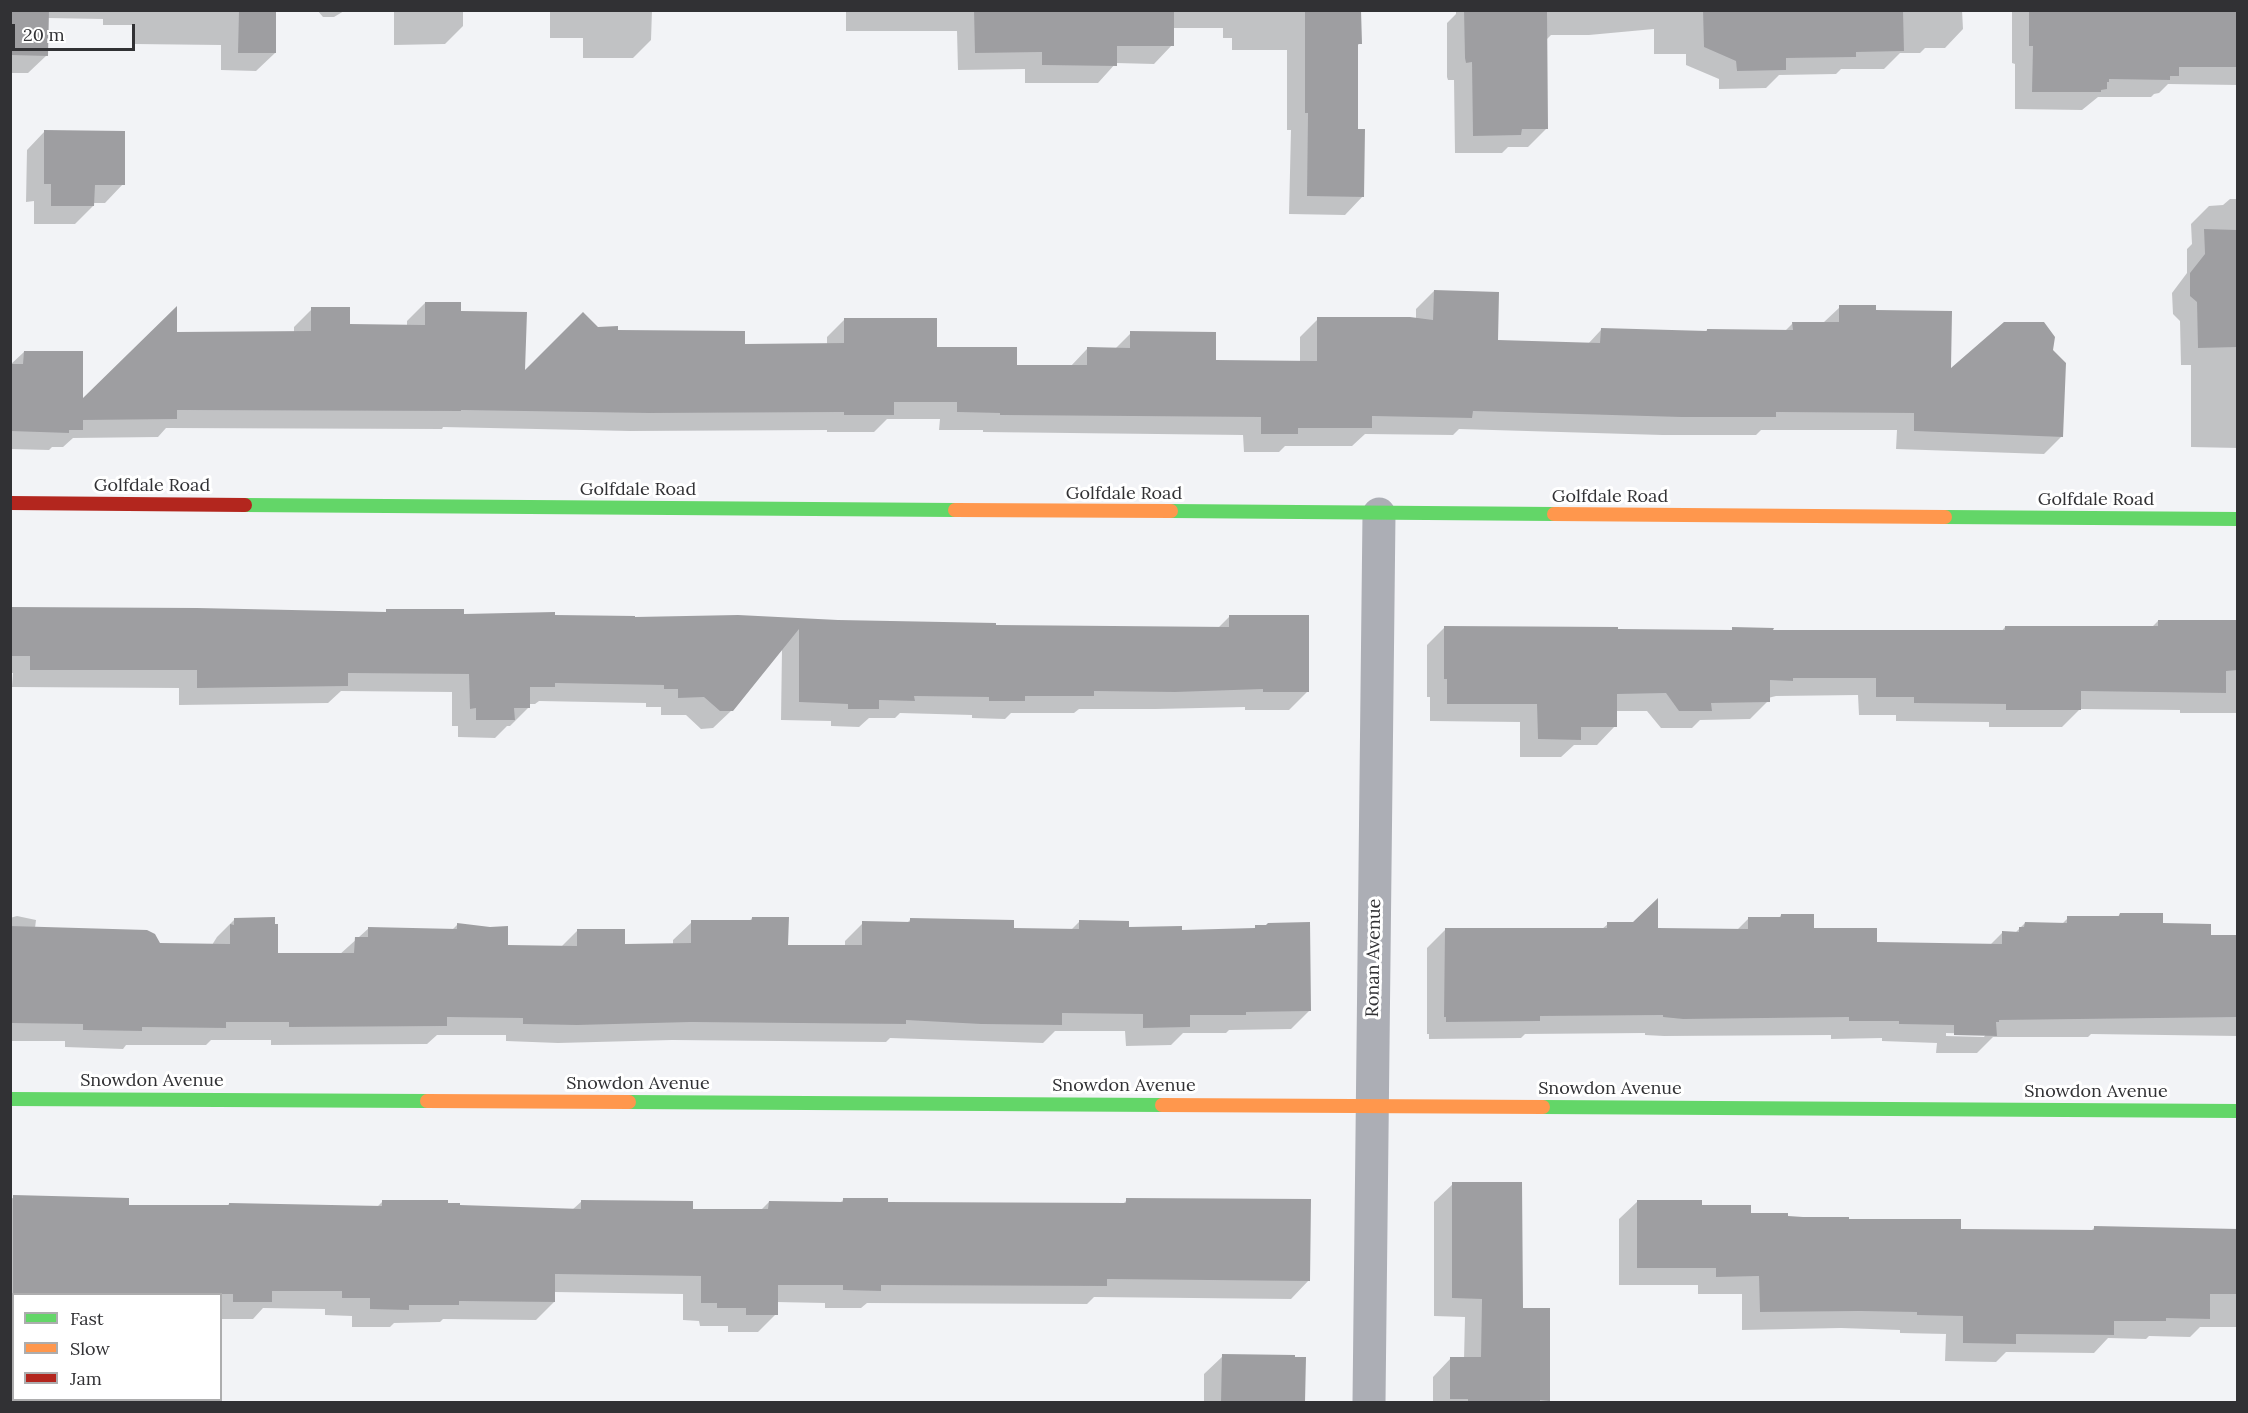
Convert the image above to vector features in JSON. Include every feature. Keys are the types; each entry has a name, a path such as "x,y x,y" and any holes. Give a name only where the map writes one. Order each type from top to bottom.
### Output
{"street":[{"name":"Golfdale Road","path":"10,503 2238,519"},
{"name":"Ronan Avenue","path":"1370,1402 1379,514"},
{"name":"Snowdon Avenue","path":"10,1099 2238,1111"}],"building":[{"path":"10,10 49,10 48,56 10,55"},
{"path":"239,10 276,10 276,53 238,53"},
{"path":"974,10 1174,10 1174,46 1117,46 1117,66 1042,65 1042,52 975,53"},
{"path":"1305,10 1361,10 1362,44 1358,44 1358,129 1365,129 1364,197 1307,196 1308,113 1305,113"},
{"path":"1464,10 1547,10 1548,129 1522,129 1521,135 1473,136 1472,62 1466,63 1465,58"},
{"path":"1703,10 1903,10 1904,51 1856,52 1856,57 1786,58 1786,70 1737,71 1736,61 1704,47"},
{"path":"2029,10 2238,10 2238,67 2179,67 2179,76 2170,76 2170,80 2109,79 2107,89 2101,92 2032,92 2033,46 2029,46"},
{"path":"44,130 125,131 125,185 95,185 94,206 51,206 51,184 44,184"},
{"path":"2204,229 2238,230 2238,347 2198,348 2197,302 2190,296 2190,273 2205,254"},
{"path":"1434,290 1499,292 1498,340 1600,343 1601,328 1707,331 1707,329 1793,330 1792,322 1839,322 1839,305 1876,305 1876,310 1952,311 1951,368 2004,322 2044,322 2055,337 2053,350 2066,363 2063,437 1914,431 1914,413 1776,412 1776,417 1681,417 1473,411 1472,418 1372,416 1372,428 1298,428 1298,434 1261,434 1261,417 1000,415 1000,413 957,412 957,402 894,402 894,415 844,415 844,412 177,410 177,419 83,420 83,430 69,430 69,433 10,431 10,364 23,364 24,351 83,351 83,398 177,306 177,332 311,331 311,307 350,307 350,324 425,325 425,302 461,302 461,311 527,312 525,370 583,312 598,327 618,326 618,330 745,331 745,344 844,343 844,318 937,318 937,347 1017,347 1017,365 1087,365 1087,347 1130,348 1130,331 1216,332 1216,360 1317,361 1317,317 1410,317 1433,320"},
{"path":"10,607 386,612 386,609 464,609 464,614 555,612 555,615 635,617 738,615 838,620 996,623 996,625 1229,627 1229,615 1309,615 1309,692 1263,692 1263,689 1175,692 1094,691 1094,696 1025,696 1025,701 989,701 989,697 914,696 915,701 879,700 879,709 848,709 848,704 799,702 799,629 733,711 720,711 704,697 678,698 678,689 664,689 664,685 555,683 555,687 530,687 530,708 514,708 515,720 476,720 476,708 470,709 469,674 348,673 348,686 197,688 197,670 30,670 30,656 10,656"},
{"path":"2158,620 2238,620 2238,670 2226,671 2226,693 2081,691 2081,710 2006,710 2006,704 1914,703 1914,697 1876,697 1876,678 1793,678 1793,681 1770,680 1770,702 1711,703 1712,711 1679,711 1666,693 1617,694 1617,727 1581,727 1581,740 1538,739 1537,704 1447,704 1447,679 1444,679 1444,626 1732,630 1732,627 1774,628 1773,630 2005,630 2005,626 2158,626"},
{"path":"1658,898 1658,928 1748,929 1748,917 1814,914 1814,928 1877,928 1877,942 2002,944 2002,931 2019,932 2019,927 2024,927 2025,922 2067,923 2067,916 2163,913 2163,923 2211,924 2211,935 2238,935 2238,1017 1999,1020 1996,1022 1997,1036 1954,1035 1954,1025 1899,1024 1899,1021 1849,1021 1849,1017 1683,1019 1663,1017 1663,1015 1540,1016 1540,1021 1446,1022 1446,1017 1444,1017 1445,928 1607,928 1607,922 1633,922"},
{"path":"275,917 275,924 278,924 278,953 354,953 355,937 368,937 368,927 457,929 457,923 490,927 508,926 508,945 577,946 577,929 625,929 625,944 691,943 691,920 752,920 752,917 789,917 788,945 862,945 862,921 910,922 910,918 1014,920 1014,928 1079,929 1079,920 1129,921 1129,927 1182,926 1182,930 1255,928 1255,925 1268,923 1310,922 1311,1011 1246,1012 1246,1015 1190,1015 1190,1027 1143,1028 1143,1014 1062,1013 1062,1025 906,1020 906,1024 691,1022 577,1025 523,1024 523,1018 447,1017 447,1026 289,1027 289,1022 226,1022 226,1028 142,1027 142,1031 83,1030 83,1024 10,1023 10,926 147,930 155,934 160,943 230,944 230,924 234,925 234,918"},
{"path":"1452,1182 1522,1182 1523,1308 1550,1308 1550,1401 1468,1402 1468,1399 1450,1399 1450,1357 1481,1357 1482,1299 1452,1298"},
{"path":"13,1195 129,1198 129,1205 229,1205 229,1203 382,1206 382,1200 448,1200 448,1203 460,1203 460,1205 581,1209 581,1200 693,1201 693,1209 768,1209 769,1201 843,1202 843,1198 888,1198 888,1202 1126,1203 1126,1198 1311,1199 1310,1281 1107,1279 1107,1286 881,1285 881,1291 843,1290 843,1285 778,1285 778,1315 746,1315 746,1308 717,1308 717,1303 701,1303 701,1276 555,1274 555,1302 459,1301 459,1305 409,1305 409,1310 370,1309 370,1298 342,1298 342,1291 272,1291 272,1302 233,1302 233,1294 222,1293 13,1293"},
{"path":"1637,1200 1702,1200 1702,1205 1751,1205 1751,1213 1788,1213 1788,1216 1803,1217 1961,1219 1961,1229 2094,1230 2094,1226 2238,1229 2238,1294 2210,1294 2210,1319 2166,1318 2166,1321 2114,1321 2114,1335 2016,1334 2016,1344 1963,1343 1963,1316 1917,1315 1917,1312 1760,1312 1759,1276 1716,1277 1716,1268 1637,1268"},
{"path":"1222,1354 1306,1357 1305,1402 1221,1402"}],"traffic: fast":[{"path":"245,505 955,510"},
{"path":"1171,511 1554,514"},
{"path":"1945,517 2238,519"},
{"path":"10,1099 427,1101"},
{"path":"629,1102 1162,1105"},
{"path":"1543,1107 2238,1111"}],"traffic: slow":[{"path":"955,510 1171,511"},
{"path":"1554,514 1945,517"},
{"path":"427,1101 629,1102"},
{"path":"1162,1105 1543,1107"}],"traffic: jam":[{"path":"10,503 245,505"}]}
